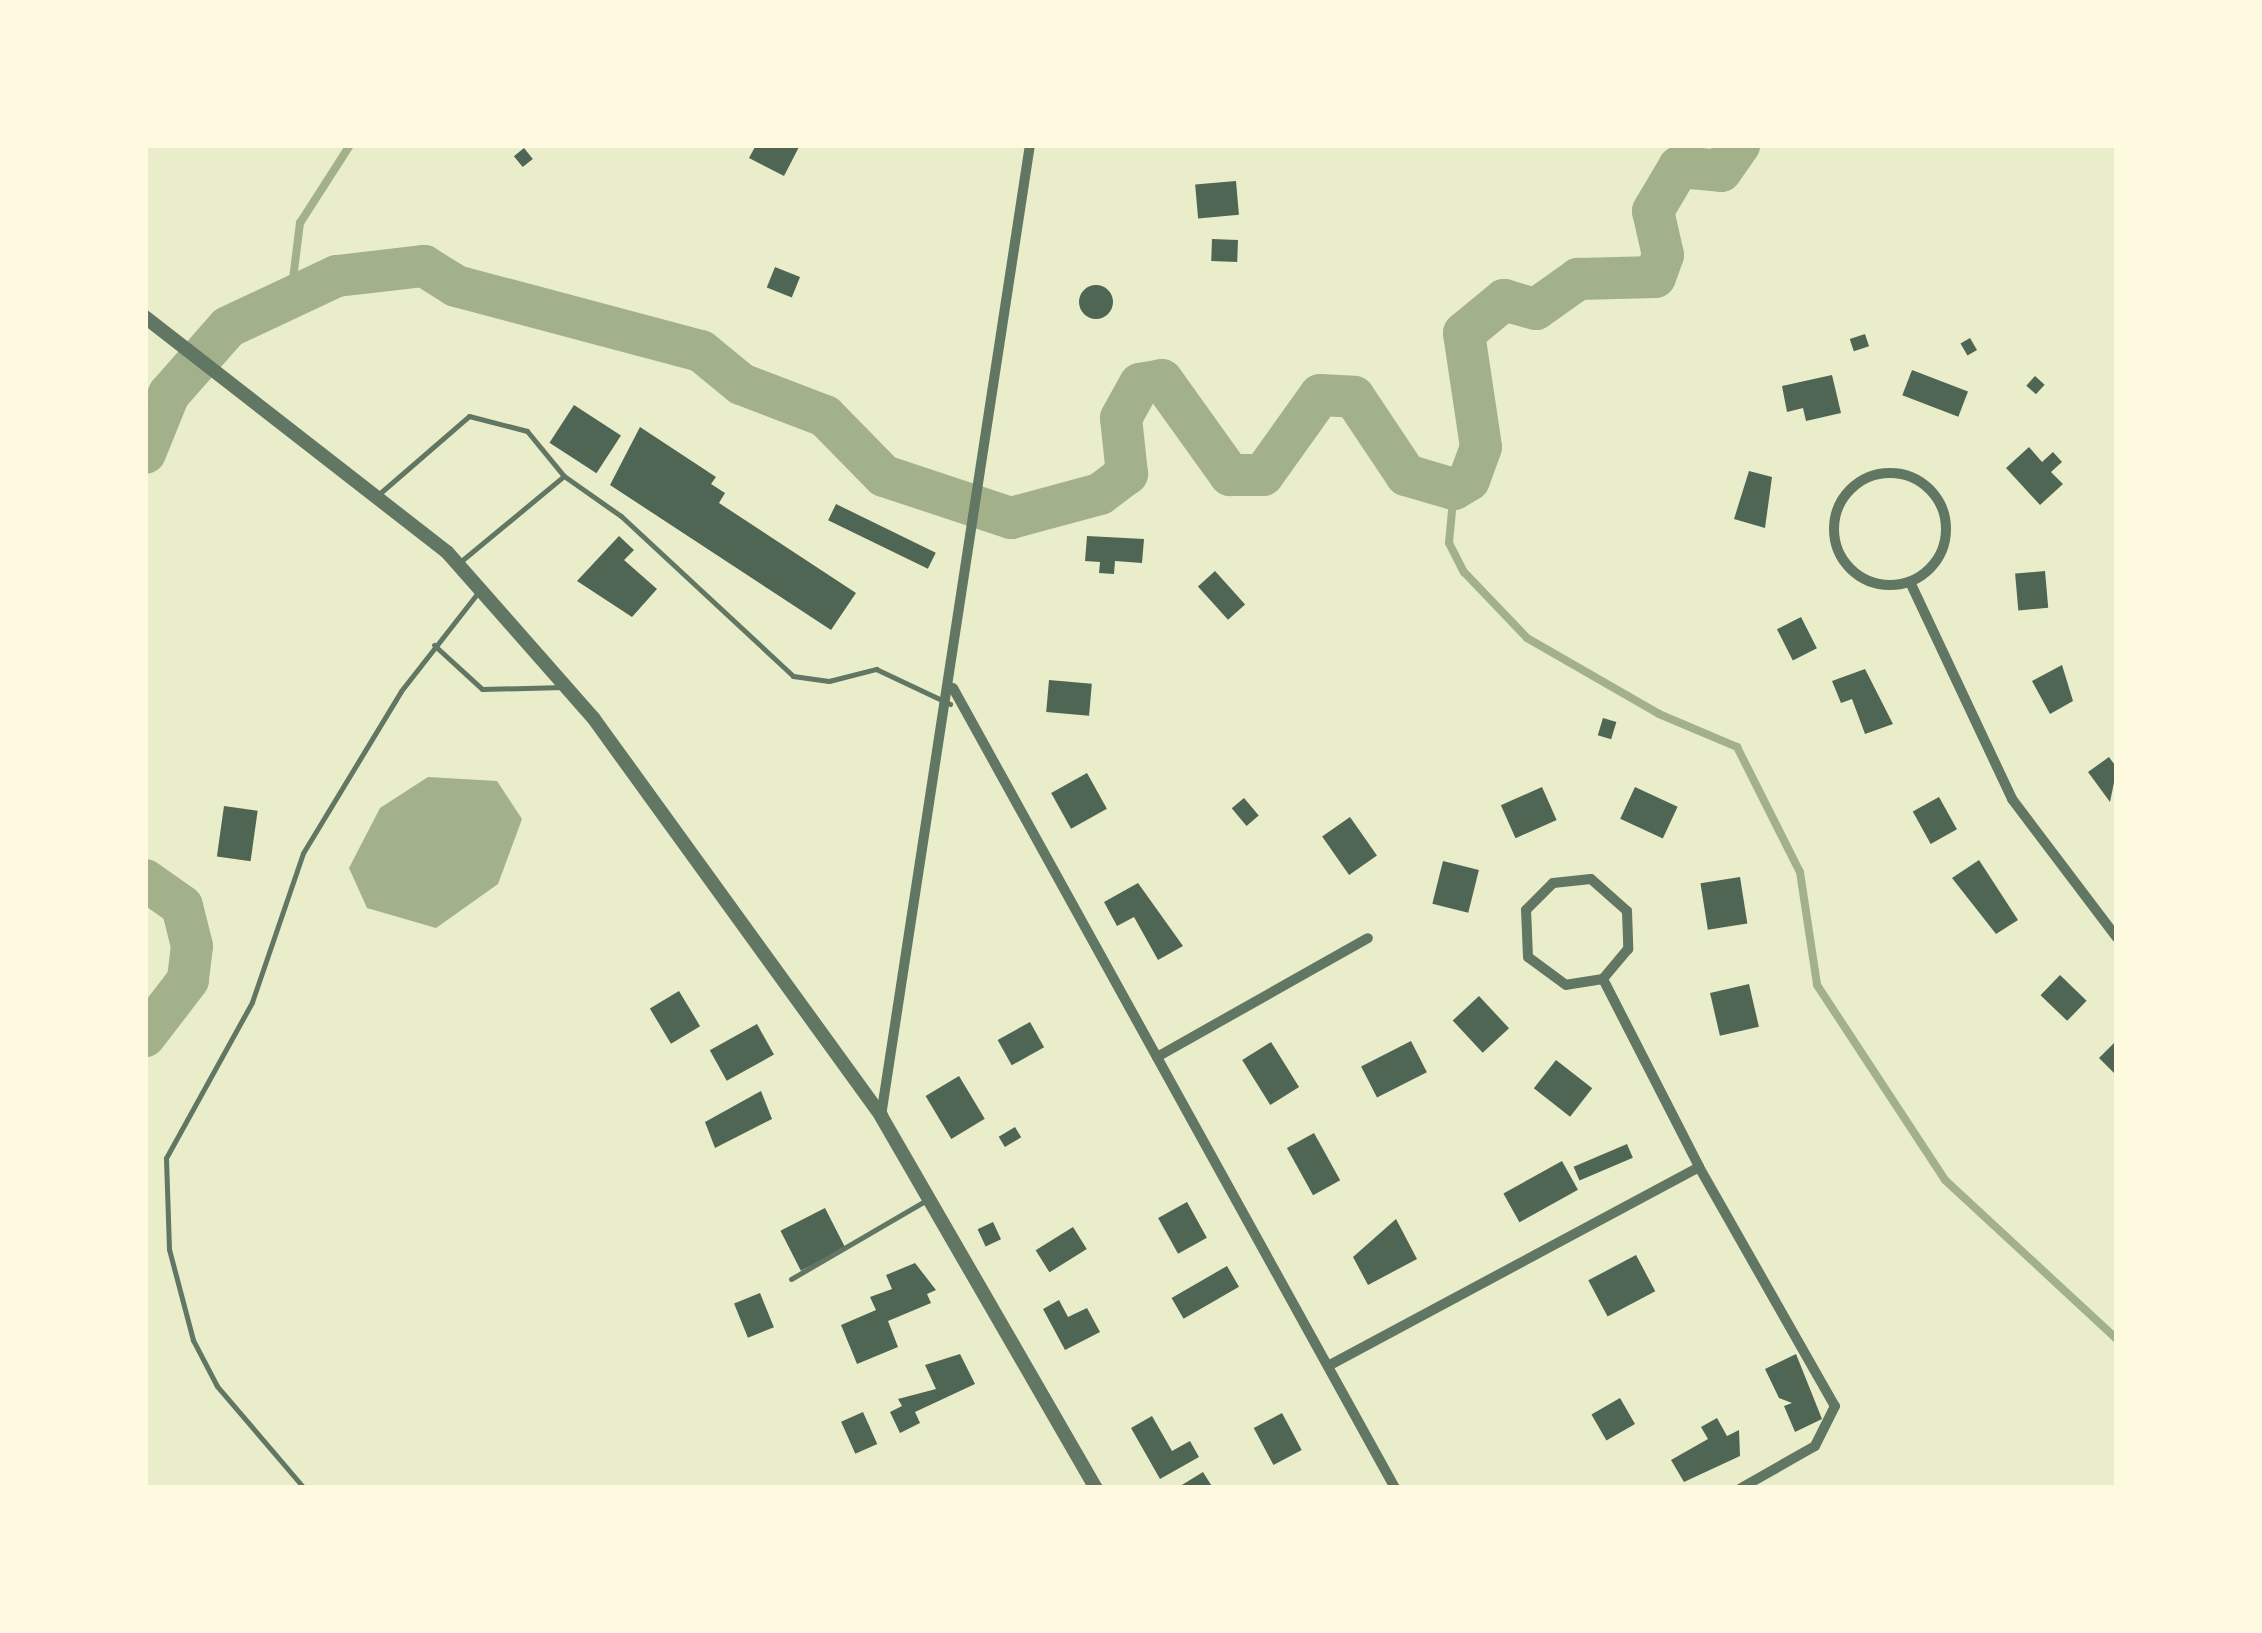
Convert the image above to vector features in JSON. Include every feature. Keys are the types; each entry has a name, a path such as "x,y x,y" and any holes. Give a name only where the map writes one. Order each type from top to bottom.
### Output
{"street":[{"path":"882,1116 950,704 1030,145"},
{"path":"145,317 179,351 379,494 458,564 568,687 882,1116 1096,1488"},
{"path":"1871,476 1917,480 1941,504 1943,550 1910,582 1875,584 1840,554 1838,508 1871,476"},
{"path":"1910,582 2012,799 2117,938"},
{"path":"952,686 1395,1488"},
{"path":"1552,883 1600,883 1627,911 1628,949 1604,979 1566,985 1528,957 1524,920 1552,883"},
{"path":"1158,1057 1368,938"},
{"path":"1604,979 1699,1168 1835,1406 1815,1446 1741,1488"},
{"path":"1328,1366 1699,1168"}],"lane":[{"path":"379,494 469,416 528,431 564,476 633,527 793,676 829,680 876,670 950,704"},
{"path":"458,564 564,476"},
{"path":"304,1488 198,1352 169,1248 165,1169 179,1122 252,1002 303,853 434,645 481,589"},
{"path":"434,645 482,688 568,687"},
{"path":"791,1279 930,1198"}],"shaded area":[{"path":"428,777 497,781 522,819 498,884 436,928 367,908 349,868 380,808"}],"building":[{"path":"756,145 800,145 784,176 749,158"},
{"path":"524,148 533,159 523,167 514,156"},
{"path":"1236,181 1239,215 1198,218 1195,185"},
{"path":"1212,239 1238,240 1237,262 1211,261"},
{"path":"775,267 800,277 792,298 767,287"},
{"path":"1096,285 1108,290 1113,302 1108,314 1096,319 1084,314 1079,302 1084,290"},
{"path":"1865,334 1869,346 1854,351 1850,339"},
{"path":"1970,338 1977,350 1967,356 1960,344"},
{"path":"1912,370 1968,392 1958,417 1902,395"},
{"path":"1832,375 1841,413 1806,421 1803,408 1787,412 1782,386"},
{"path":"2035,376 2045,385 2036,394 2026,386"},
{"path":"574,405 621,435 596,473 549,443"},
{"path":"640,427 716,477 711,484 725,493 719,503 856,593 831,630 610,485"},
{"path":"2029,447 2042,462 2053,452 2062,462 2051,472 2063,484 2040,505 2006,468"},
{"path":"1749,471 1772,477 1765,528 1734,519"},
{"path":"836,504 936,553 928,569 828,520"},
{"path":"619,536 634,550 624,560 657,589 632,617 577,581"},
{"path":"1087,536 1144,539 1142,563 1115,561 1114,574 1099,573 1100,562 1085,561"},
{"path":"1215,571 1245,604 1228,620 1198,586"},
{"path":"2045,571 2048,608 2018,610 2015,574"},
{"path":"1801,617 1817,648 1793,660 1777,629"},
{"path":"2062,665 2073,701 2050,714 2032,681"},
{"path":"1865,669 1893,724 1865,734 1852,699 1841,703 1832,681"},
{"path":"1049,680 1092,684 1089,716 1046,712"},
{"path":"1603,718 1616,722 1611,739 1598,735"},
{"path":"2109,757 2117,768 2110,802 2088,772"},
{"path":"1087,773 1107,809 1071,829 1051,793"},
{"path":"1542,787 1557,820 1516,838 1501,805"},
{"path":"1635,787 1678,807 1663,839 1620,819"},
{"path":"1939,797 1957,829 1931,844 1913,812"},
{"path":"1244,798 1259,816 1247,826 1232,808"},
{"path":"224,806 258,811 251,861 217,857"},
{"path":"1350,817 1377,856 1349,875 1322,837"},
{"path":"1979,860 2018,920 1996,934 1952,878"},
{"path":"1443,861 1479,870 1468,913 1432,904"},
{"path":"1740,877 1747,923 1708,930 1700,883"},
{"path":"1138,883 1183,946 1158,960 1134,917 1117,926 1104,902"},
{"path":"2060,975 2087,1001 2067,1021 2041,995"},
{"path":"1749,984 1759,1027 1720,1036 1710,993"},
{"path":"679,991 700,1026 671,1044 650,1009"},
{"path":"1479,996 1509,1028 1483,1053 1453,1021"},
{"path":"1030,1022 1044,1047 1012,1065 998,1040"},
{"path":"757,1024 774,1055 727,1081 710,1050"},
{"path":"2117,1040 2117,1076 2099,1058"},
{"path":"1411,1041 1427,1072 1377,1098 1361,1066"},
{"path":"1271,1042 1299,1087 1270,1105 1242,1060"},
{"path":"1556,1060 1592,1088 1570,1117 1534,1088"},
{"path":"959,1076 985,1119 951,1139 926,1096"},
{"path":"761,1091 772,1119 715,1148 705,1122"},
{"path":"1015,1127 1021,1137 1005,1147 999,1137"},
{"path":"1314,1133 1340,1180 1313,1195 1287,1148"},
{"path":"1627,1144 1633,1158 1579,1180 1574,1167"},
{"path":"1562,1161 1578,1190 1519,1222 1503,1193"},
{"path":"1187,1202 1207,1238 1178,1254 1158,1218"},
{"path":"825,1208 845,1248 801,1271 780,1231"},
{"path":"1396,1219 1417,1259 1368,1285 1353,1257"},
{"path":"993,1222 1001,1239 986,1246 978,1229"},
{"path":"1073,1227 1087,1249 1049,1272 1036,1250"},
{"path":"1636,1255 1655,1291 1608,1317 1588,1280"},
{"path":"915,1263 936,1290 927,1294 931,1303 888,1321 898,1347 857,1364 841,1325 876,1310 870,1297 892,1289 886,1275"},
{"path":"1227,1266 1239,1287 1184,1319 1172,1298"},
{"path":"760,1293 774,1327 748,1338 734,1303"},
{"path":"1059,1300 1068,1317 1087,1308 1100,1332 1065,1350 1043,1309"},
{"path":"960,1354 975,1384 915,1412 920,1423 900,1433 890,1412 902,1406 898,1399 936,1389 925,1365"},
{"path":"1796,1354 1822,1419 1795,1432 1784,1406 1792,1403 1779,1398 1765,1369"},
{"path":"1620,1398 1635,1424 1606,1440 1591,1414"},
{"path":"863,1412 877,1444 855,1454 841,1422"},
{"path":"1282,1413 1302,1450 1273,1465 1254,1428"},
{"path":"1152,1416 1172,1451 1190,1441 1199,1457 1160,1479 1131,1428"},
{"path":"1717,1418 1727,1436 1739,1430 1740,1456 1684,1482 1671,1460 1708,1439 1701,1427"},
{"path":"1203,1472 1213,1488 1177,1488"}],"waterway":[{"path":"291,295 300,223 350,145"},
{"path":"145,453 169,394 228,327 337,276 424,266 456,286 701,351 741,384 825,416 884,476 1011,518 1100,494 1127,474 1121,418 1140,384 1162,380 1230,475 1263,475 1320,395 1354,397 1406,475 1454,489 1469,480 1481,447 1464,333 1504,300 1536,309 1578,279 1655,277 1663,255 1653,211 1679,167 1721,171 1739,145"},
{"path":"1454,489 1449,543 1464,572 1527,638 1659,714 1737,747 1800,872 1817,985 1945,1180 2117,1339"},
{"path":"145,880 182,906 192,946 188,980 145,1036"}]}
